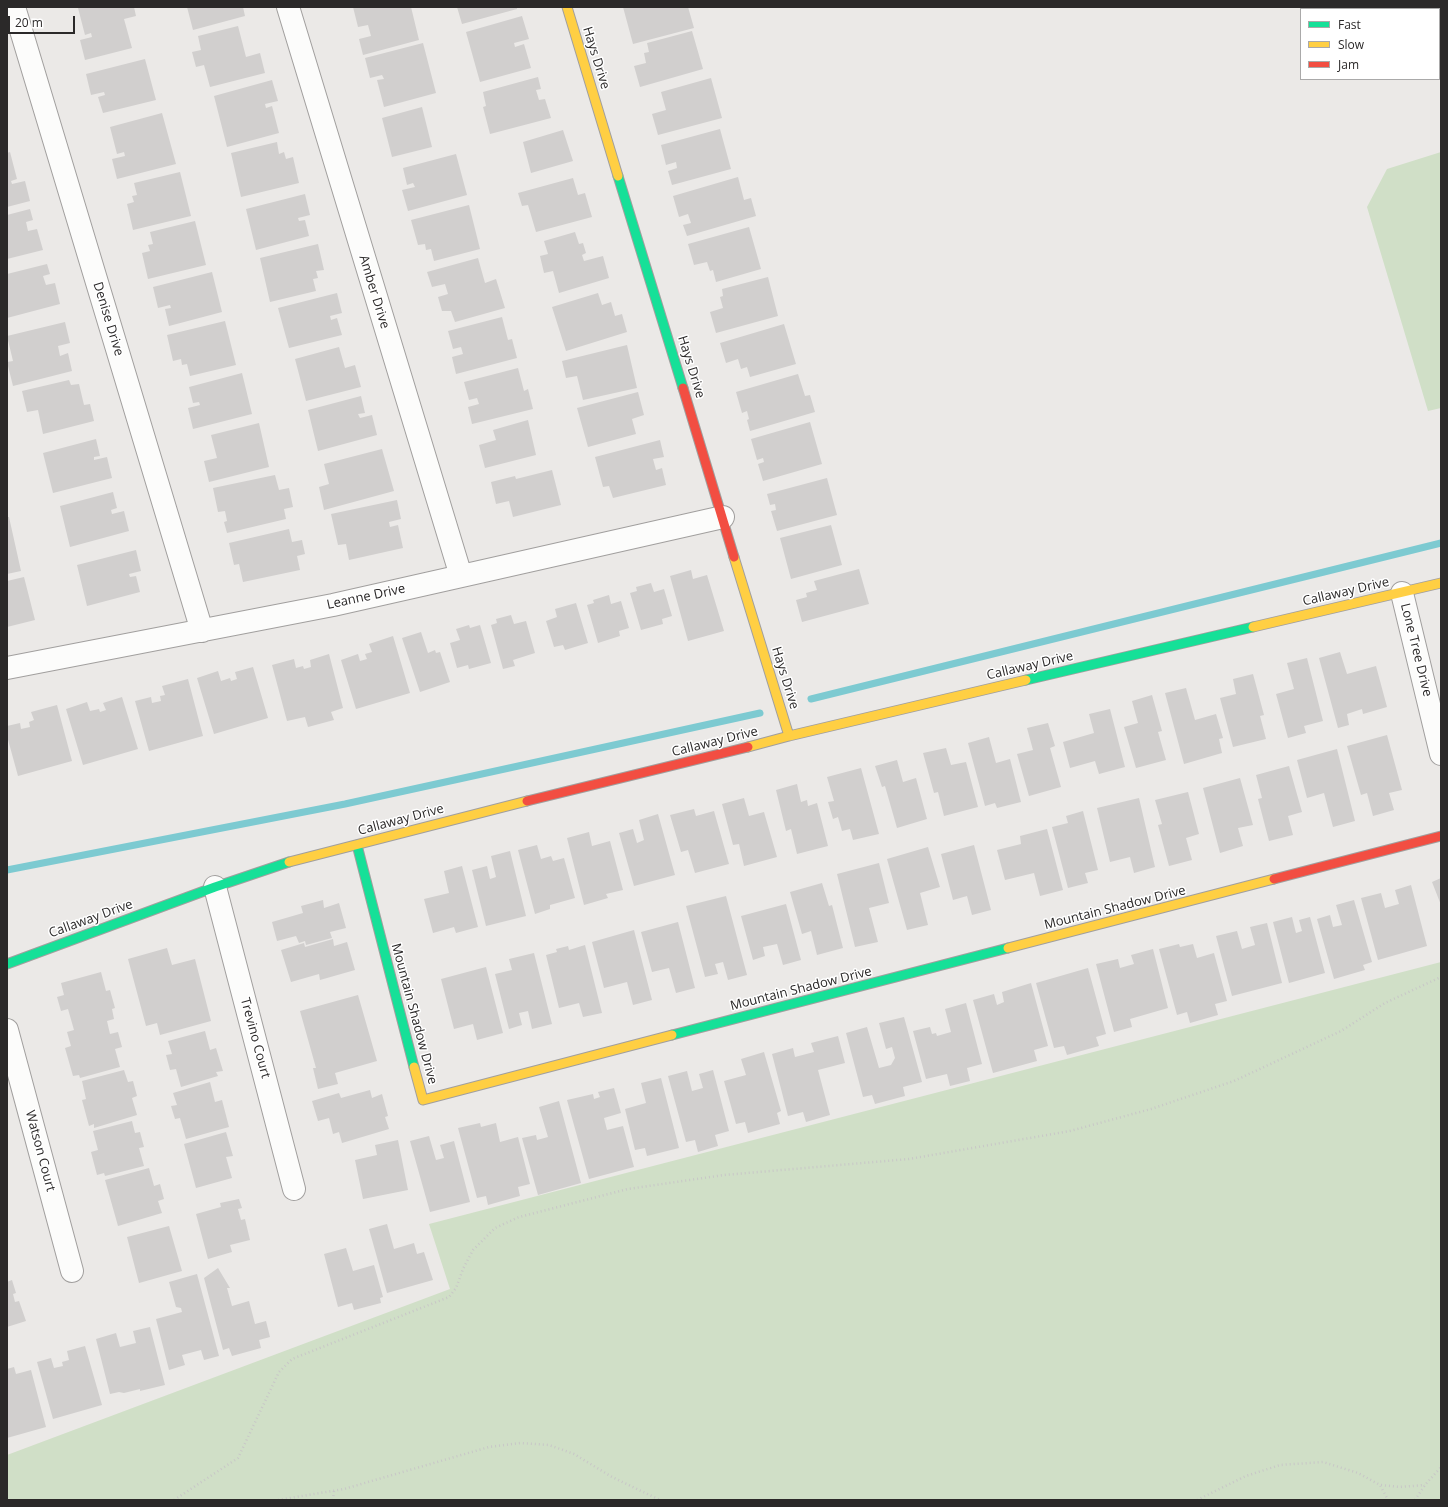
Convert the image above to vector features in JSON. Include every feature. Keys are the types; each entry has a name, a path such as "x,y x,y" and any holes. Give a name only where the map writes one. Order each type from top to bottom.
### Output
{"street":[{"name":"Denise Drive","path":"14,7 202,631"},
{"name":"Amber Drive","path":"288,7 461,576"},
{"name":"Hays Drive","path":"567,7 724,517 789,736"},
{"name":"Leanne Drive","path":"7,668 202,631 461,576 724,517"},
{"name":"Callaway Drive","path":"7,964 215,887 283,864 534,798 713,757 789,736 1441,583"},
{"name":"Lone Tree Drive","path":"1402,593 1441,754"},
{"name":"Mountain Shadow Drive","path":"357,845 423,1100 1441,836"},
{"name":"Trevino Court","path":"215,887 294,1189"},
{"name":"Watson Court","path":"7,1030 72,1271"}],"path":[{"path":"174,1500 238,1458 279,1372 292,1359 450,1297 456,1288 463,1269 474,1250 495,1228 518,1217 565,1203 628,1189 724,1175 909,1159 1070,1131 1151,1109 1234,1081 1341,1031 1385,1003 1441,977"},
{"path":"278,1500 334,1491 489,1447 520,1443 549,1445 574,1454 612,1477 660,1500"},
{"path":"1197,1500 1246,1476 1280,1465 1323,1462 1358,1473 1380,1485 1400,1487 1425,1485"},
{"path":"1415,1500 1425,1485 1441,1467"},
{"path":"1380,1485 1388,1500"},
{"path":"333,1500 334,1491"}],"green space":[{"path":"1441,152 1441,408 1428,411 1367,207 1387,169"},
{"path":"1441,962 1441,1500 7,1500 7,1455 450,1289 429,1224"}],"building":[{"path":"134,7 136,16 124,19 132,48 85,60 80,40 92,37 91,33 85,35 78,8"},
{"path":"187,7 243,7 245,16 193,30"},
{"path":"353,7 411,7 419,40 363,55 359,39 371,36 368,25 358,27"},
{"path":"457,7 517,7 517,9 462,24"},
{"path":"623,7 688,7 694,28 633,44"},
{"path":"522,16 529,39 514,43 515,47 524,44 531,68 480,82 466,32"},
{"path":"238,26 246,57 260,53 265,73 210,87 204,65 196,67 192,52 201,50 198,36"},
{"path":"692,31 703,69 640,87 634,66 646,63 644,53 649,52 647,43"},
{"path":"423,43 436,93 384,107 377,80 384,79 382,75 370,78 365,58"},
{"path":"145,59 156,100 103,113 98,97 105,95 104,92 91,95 86,74"},
{"path":"538,77 541,89 536,90 539,100 545,99 551,118 490,134 483,107 486,106 483,92"},
{"path":"711,78 722,118 658,135 652,114 666,110 661,92"},
{"path":"272,80 278,101 265,104 266,108 272,106 279,133 227,147 214,96"},
{"path":"422,107 432,147 392,157 382,118"},
{"path":"162,113 176,164 117,179 112,159 125,156 124,152 117,154 110,127"},
{"path":"720,129 731,169 672,185 668,171 677,168 676,162 666,165 661,145"},
{"path":"563,130 573,161 531,173 523,142"},
{"path":"277,142 279,154 284,152 286,159 293,157 299,183 241,197 231,153"},
{"path":"10,152 17,179 11,181 12,184 25,181 30,201 7,207 7,153"},
{"path":"456,154 467,195 408,211 402,190 415,187 413,183 407,185 403,168"},
{"path":"180,172 191,216 133,230 127,204 134,202 132,196 137,195 134,183"},
{"path":"738,177 744,200 751,198 756,216 687,236 683,225 691,223 688,214 679,217 673,196"},
{"path":"573,178 578,195 585,193 592,217 536,232 528,205 522,206 518,193"},
{"path":"305,194 310,215 298,218 299,221 305,220 309,236 256,250 246,209"},
{"path":"469,205 480,249 434,261 431,249 426,250 425,244 418,245 411,220"},
{"path":"30,209 33,220 26,222 28,231 37,229 43,250 7,259 7,215"},
{"path":"195,221 206,265 148,279 142,253 150,251 148,245 153,244 150,232"},
{"path":"749,227 761,269 716,282 713,270 710,271 707,262 694,265 688,244"},
{"path":"575,232 579,244 583,243 586,253 582,255 584,261 603,256 609,278 559,293 553,271 544,273 540,256 548,254 544,241"},
{"path":"318,244 324,270 316,271 318,278 313,279 316,291 270,302 260,258"},
{"path":"478,258 485,283 496,279 505,308 455,322 451,311 442,311 438,297 448,294 445,284 432,287 427,272"},
{"path":"47,264 50,274 43,276 46,285 55,283 60,304 7,318 7,274"},
{"path":"212,272 222,312 169,326 165,309 171,308 170,305 158,308 153,287"},
{"path":"768,277 778,316 716,333 710,312 723,308 720,297 723,296 722,289"},
{"path":"337,293 342,313 330,316 331,320 337,318 342,335 289,348 278,308"},
{"path":"598,293 602,305 611,302 615,316 622,314 627,332 566,351 552,307"},
{"path":"502,317 508,340 512,339 517,358 456,374 452,357 463,354 461,347 453,349 448,331"},
{"path":"225,321 236,365 190,376 187,364 182,365 181,359 173,361 167,335"},
{"path":"65,322 70,343 58,346 60,356 68,353 72,371 13,386 7,362 13,361 7,336"},
{"path":"784,324 796,364 750,377 747,367 741,369 738,359 726,363 720,343"},
{"path":"627,345 637,388 583,400 577,376 566,378 562,361"},
{"path":"339,347 345,368 355,365 361,387 306,401 295,359"},
{"path":"518,368 524,391 528,389 533,409 472,424 468,407 479,404 477,398 469,400 464,382"},
{"path":"242,373 252,414 193,429 188,408 200,405 199,402 193,403 189,387"},
{"path":"798,374 805,396 810,395 815,412 750,431 747,420 749,419 747,411 742,413 736,392"},
{"path":"69,380 71,385 79,384 84,405 90,404 94,421 43,434 38,410 27,412 22,391"},
{"path":"638,392 644,415 632,419 636,434 588,447 577,408"},
{"path":"361,396 365,413 358,414 360,418 372,415 377,435 318,451 308,410"},
{"path":"528,420 536,455 485,468 479,445 496,440 493,430"},
{"path":"810,422 822,464 763,481 758,464 764,462 763,458 757,460 751,439"},
{"path":"259,423 269,467 209,482 204,461 217,458 211,435"},
{"path":"96,439 100,456 94,457 94,460 107,457 112,478 53,493 43,453"},
{"path":"660,440 664,457 653,459 656,470 662,468 666,485 613,498 609,486 603,487 595,457"},
{"path":"382,449 394,491 324,510 319,487 329,484 324,464"},
{"path":"552,470 561,505 513,517 509,501 496,504 491,482 515,476 516,479"},
{"path":"275,475 279,490 289,488 293,507 284,509 286,519 227,533 224,522 227,521 225,511 218,512 213,488"},
{"path":"827,478 837,515 777,531 771,511 776,510 775,504 770,505 767,494"},
{"path":"113,492 117,508 111,510 112,514 124,511 129,531 70,547 60,506"},
{"path":"397,500 401,519 389,522 390,527 398,525 403,548 349,560 346,544 338,545 331,514"},
{"path":"7,517 9,517 21,571 7,574"},
{"path":"831,525 842,565 791,579 780,538"},
{"path":"289,529 292,542 302,540 305,554 297,556 300,570 243,582 239,564 234,565 229,543"},
{"path":"136,550 141,571 129,574 130,577 136,576 140,592 87,606 77,565"},
{"path":"859,569 869,604 802,622 796,600 807,597 806,593 817,590 814,581"},
{"path":"691,570 693,579 707,575 724,631 688,641 670,576"},
{"path":"24,577 35,620 7,627 7,581"},
{"path":"651,583 654,592 664,589 672,616 662,619 663,624 641,630 630,593 637,591 636,587"},
{"path":"609,595 611,604 621,601 629,628 619,631 620,636 598,643 587,605 594,603 593,600"},
{"path":"576,603 588,643 565,650 563,645 554,647 546,621 557,617 555,609"},
{"path":"511,615 514,624 526,621 535,653 513,660 515,666 503,669 491,625 497,623 496,619"},
{"path":"469,625 470,628 480,625 491,663 469,669 468,665 457,668 450,643 460,640 456,629"},
{"path":"421,632 428,653 435,650 436,653 440,652 450,682 420,692 402,638"},
{"path":"393,636 410,693 356,709 341,660 358,654 360,661 367,659 365,654 372,652 369,644"},
{"path":"1340,652 1347,674 1376,666 1387,707 1363,714 1362,709 1347,714 1349,725 1338,728 1319,658"},
{"path":"329,654 343,708 331,712 334,720 308,727 305,717 287,721 272,665 294,659 296,668 303,666 304,669 311,667 310,660"},
{"path":"1307,658 1323,721 1304,726 1306,733 1288,738 1276,694 1294,689 1287,663"},
{"path":"253,667 268,718 214,734 197,678 218,671 221,681 230,678 231,681 237,679 235,672"},
{"path":"1253,674 1264,715 1260,716 1266,739 1233,747 1220,698 1236,694 1233,679"},
{"path":"188,679 203,736 149,751 135,701 151,697 152,703 161,701 160,696 165,695 162,686"},
{"path":"1186,688 1195,720 1216,714 1223,738 1219,739 1222,753 1184,764 1165,693"},
{"path":"1152,695 1162,731 1158,732 1166,760 1136,768 1124,727 1138,723 1132,701"},
{"path":"122,697 138,749 83,765 66,709 87,702 90,711 99,709 100,712 106,710 103,703"},
{"path":"57,705 72,761 18,776 7,736 7,726 20,723 21,729 30,727 29,722 34,720 31,712"},
{"path":"1110,709 1125,767 1099,774 1095,761 1070,768 1063,742 1094,733 1089,714"},
{"path":"1048,723 1055,746 1050,748 1061,787 1029,796 1017,754 1033,750 1027,728"},
{"path":"1387,735 1402,790 1389,793 1394,810 1373,816 1367,793 1361,795 1347,746"},
{"path":"989,737 996,763 1010,759 1021,802 997,808 995,803 985,806 968,743"},
{"path":"946,748 951,765 966,762 978,807 944,816 938,792 934,793 923,753"},
{"path":"1337,749 1355,821 1333,827 1324,793 1307,798 1297,760"},
{"path":"897,760 903,782 916,778 927,819 897,828 885,786 882,787 875,766"},
{"path":"1289,766 1302,812 1288,816 1293,835 1269,841 1258,799 1262,798 1256,775"},
{"path":"861,768 879,834 853,840 850,829 842,831 838,817 833,819 828,802 834,801 827,777"},
{"path":"1240,778 1253,825 1238,828 1243,846 1220,853 1203,788"},
{"path":"797,784 801,802 807,800 808,806 817,803 828,846 797,854 791,829 786,831 776,790"},
{"path":"1188,792 1199,834 1186,838 1192,860 1169,866 1158,825 1162,824 1155,800"},
{"path":"744,798 749,816 764,812 777,857 744,866 739,844 733,845 722,804"},
{"path":"1139,798 1155,867 1134,873 1130,857 1110,862 1097,808"},
{"path":"694,809 696,816 714,811 729,864 695,873 688,850 681,852 670,815"},
{"path":"1083,811 1098,870 1085,873 1088,883 1068,888 1052,827 1068,823 1066,816"},
{"path":"658,814 675,875 634,886 619,833 633,829 637,843 644,840 639,820"},
{"path":"1047,829 1063,890 1040,896 1034,873 1005,880 997,850 1021,844 1020,836"},
{"path":"589,832 592,846 610,841 623,890 606,894 608,898 584,905 567,838"},
{"path":"537,845 541,859 551,856 553,861 564,858 575,898 550,905 550,909 535,914 518,850"},
{"path":"974,845 991,910 972,915 967,896 953,900 941,854"},
{"path":"928,847 940,887 920,893 928,925 907,930 887,859"},
{"path":"510,851 526,916 486,926 472,870 487,866 490,879 496,877 491,856"},
{"path":"879,863 889,903 869,908 878,942 855,947 837,874"},
{"path":"462,866 478,927 456,933 454,927 433,933 424,899 449,893 444,871"},
{"path":"1441,878 1441,905 1432,882"},
{"path":"822,883 829,906 832,905 843,948 817,955 811,931 802,934 790,892"},
{"path":"1411,885 1427,946 1378,960 1361,898 1381,893 1385,908 1399,904 1395,890"},
{"path":"726,896 747,975 728,980 723,962 715,964 718,974 705,977 686,906"},
{"path":"323,900 324,908 339,903 346,928 330,932 332,938 306,945 305,941 299,943 296,936 277,941 272,922 303,913 301,906"},
{"path":"1354,900 1372,962 1363,965 1365,970 1334,979 1317,919 1330,915 1333,927 1342,925 1336,905"},
{"path":"786,904 801,960 783,965 777,944 763,947 765,956 753,960 741,916"},
{"path":"1292,917 1296,933 1302,931 1299,920 1310,917 1325,973 1289,983 1273,922"},
{"path":"678,922 695,988 676,993 669,968 652,972 641,932"},
{"path":"1267,923 1282,983 1232,996 1216,936 1237,931 1242,949 1255,945 1250,927"},
{"path":"634,930 652,1000 633,1005 627,982 604,988 592,942"},
{"path":"333,939 334,946 347,942 355,970 320,980 319,974 291,982 281,950 304,943 305,947"},
{"path":"1179,944 1180,947 1193,944 1197,958 1214,953 1227,1001 1215,1004 1218,1015 1190,1023 1187,1012 1177,1015 1159,949"},
{"path":"585,945 602,1013 583,1017 579,1003 559,1008 546,955 557,952 556,949 568,946 569,950"},
{"path":"167,948 172,965 195,959 211,1021 160,1035 157,1023 146,1026 128,959"},
{"path":"1153,949 1168,1008 1130,1019 1132,1027 1114,1032 1096,964 1118,959 1120,968 1134,964 1131,955"},
{"path":"534,953 552,1024 532,1029 528,1011 519,1013 522,1025 509,1029 495,974 512,970 509,959"},
{"path":"486,967 503,1033 477,1040 473,1024 454,1029 441,979"},
{"path":"1088,968 1106,1034 1096,1037 1099,1046 1067,1055 1064,1046 1054,1048 1036,983"},
{"path":"101,972 106,991 110,990 115,1008 112,1009 114,1019 107,1021 110,1034 118,1032 122,1047 115,1049 120,1067 80,1078 79,1075 73,1076 65,1048 71,1046 67,1032 74,1030 68,1009 61,1011 57,997 64,995 61,983"},
{"path":"1031,983 1048,1046 1034,1050 1037,1061 993,1073 973,1000 994,994 997,1005 1004,1002 1002,992"},
{"path":"358,995 377,1061 335,1073 338,1084 318,1089 313,1068 316,1068 300,1011"},
{"path":"966,1003 982,1064 967,1068 970,1081 950,1086 947,1074 926,1079 913,1031 930,1027 932,1034 936,1033 937,1036 951,1032 945,1009"},
{"path":"904,1017 922,1082 903,1087 905,1096 875,1104 872,1095 863,1097 846,1033 867,1027 879,1068 891,1065 895,1058 892,1047 886,1049 879,1023"},
{"path":"205,1031 210,1050 216,1048 223,1071 216,1072 218,1076 181,1087 176,1069 170,1070 166,1055 172,1054 168,1041"},
{"path":"838,1036 845,1063 818,1070 830,1115 806,1122 803,1112 788,1116 772,1054 793,1048 795,1057 814,1052 811,1043"},
{"path":"764,1052 781,1111 777,1113 780,1124 748,1133 745,1122 736,1124 724,1081 746,1075 741,1059"},
{"path":"124,1070 128,1082 133,1081 137,1096 132,1098 137,1115 94,1128 94,1124 89,1126 82,1100 86,1099 82,1081"},
{"path":"713,1070 729,1131 715,1135 718,1146 698,1152 695,1140 686,1142 668,1076 687,1071 692,1091 703,1088 699,1074"},
{"path":"661,1078 679,1148 647,1156 645,1148 635,1150 625,1109 646,1103 641,1083"},
{"path":"210,1082 215,1102 222,1100 229,1127 186,1139 180,1118 175,1119 171,1106 177,1105 173,1093"},
{"path":"614,1088 621,1113 604,1118 607,1130 623,1126 634,1167 589,1179 567,1100 593,1094 594,1099 600,1097 598,1092"},
{"path":"370,1090 372,1098 382,1094 388,1116 385,1117 389,1129 342,1143 339,1132 333,1134 329,1118 318,1121 312,1101 339,1093 341,1098"},
{"path":"559,1101 581,1183 538,1195 522,1138 536,1135 537,1140 548,1137 539,1107"},
{"path":"132,1121 135,1133 140,1132 144,1147 139,1148 144,1166 105,1176 104,1173 97,1175 91,1152 98,1150 93,1131"},
{"path":"480,1123 481,1127 496,1123 500,1142 518,1137 530,1184 518,1187 520,1196 488,1205 486,1196 477,1198 458,1128"},
{"path":"226,1132 233,1156 226,1157 232,1178 196,1188 184,1144"},
{"path":"429,1136 436,1160 444,1158 440,1145 454,1141 470,1202 430,1212 410,1141"},
{"path":"398,1140 408,1190 363,1199 355,1160 377,1155 375,1145"},
{"path":"149,1168 154,1186 160,1184 164,1199 158,1201 162,1213 118,1226 105,1180"},
{"path":"239,1199 242,1208 238,1209 241,1220 245,1219 250,1240 230,1245 232,1252 208,1259 196,1214 221,1207 220,1203"},
{"path":"387,1224 394,1249 414,1243 417,1254 424,1252 433,1280 387,1293 369,1229"},
{"path":"169,1226 182,1271 139,1283 127,1237"},
{"path":"346,1248 353,1271 374,1265 383,1297 380,1298 381,1303 354,1310 352,1303 338,1307 324,1254"},
{"path":"218,1268 230,1288 227,1288 232,1306 249,1301 255,1324 266,1321 270,1337 259,1340 261,1348 232,1356 229,1348 223,1350 204,1278"},
{"path":"197,1274 219,1356 204,1360 201,1350 182,1355 185,1365 169,1370 156,1319 182,1312 181,1308 176,1307 169,1282"},
{"path":"12,1280 16,1293 13,1294 15,1302 19,1301 26,1321 7,1327 7,1282"},
{"path":"150,1327 165,1385 140,1391 140,1389 124,1393 119,1392 110,1394 96,1339 116,1333 120,1347 136,1343 133,1331"},
{"path":"85,1346 102,1405 53,1419 37,1362 51,1358 54,1368 63,1366 62,1362 69,1360 67,1351"},
{"path":"14,1367 16,1374 31,1370 46,1427 7,1438 7,1369"}],"waterway":[{"path":"811,699 1441,543"},
{"path":"7,870 345,804 760,713"}],"traffic: fast":[{"path":"618,176 683,388"},
{"path":"1026,680 1253,627"},
{"path":"357,845 414,1067"},
{"path":"7,964 215,887 289,862"},
{"path":"672,1035 1008,948"}],"traffic: slow":[{"path":"567,7 618,176"},
{"path":"734,557 789,736"},
{"path":"1253,627 1441,583"},
{"path":"748,747 1026,680"},
{"path":"289,862 527,801"},
{"path":"1008,948 1274,879"},
{"path":"414,1067 423,1100 672,1035"}],"traffic: jam":[{"path":"683,388 734,557"},
{"path":"527,801 748,747"},
{"path":"1274,879 1441,836"}]}
